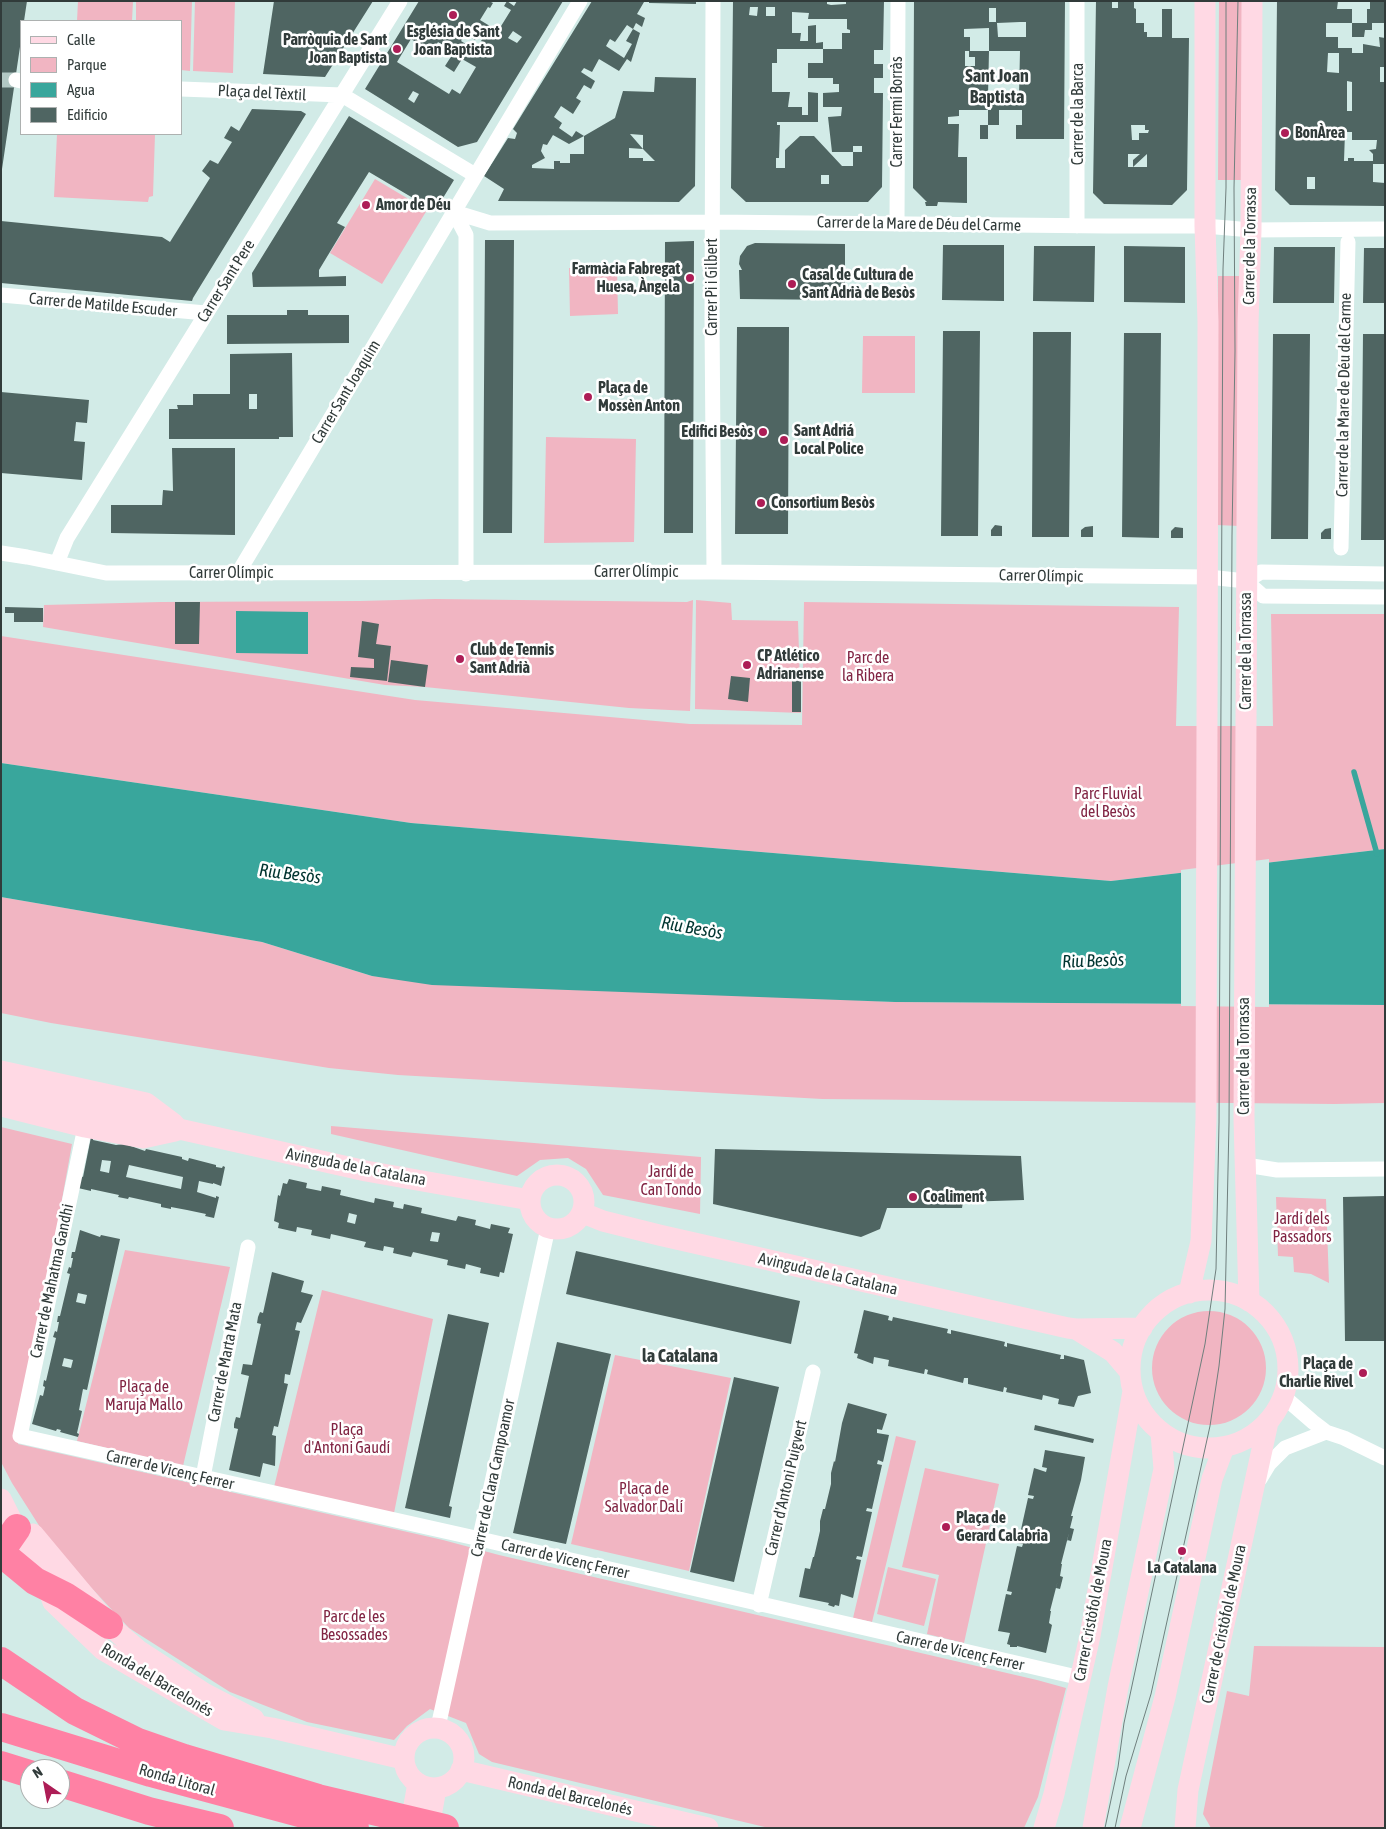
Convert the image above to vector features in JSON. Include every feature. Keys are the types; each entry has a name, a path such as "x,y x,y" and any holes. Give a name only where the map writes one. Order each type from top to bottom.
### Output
{"highway":[{"path":"1,1550 6,1557 35,1581 65,1596 109,1625"},
{"path":"1,1661 75,1711 138,1742 323,1809 445,1828"},
{"name":"Ronda Litoral","path":"1,1727 151,1773 323,1809 355,1828"},
{"path":"1,1765 20,1771"},
{"path":"70,1786 150,1811 220,1828"}],"street":[{"name":"Carrer Sant Pere","path":"57,563 67,538 400,1"},
{"name":"Carrer Sant Joaquim","path":"238,573 580,1"},
{"name":"Carrer Pi i Gilbert","path":"713,1 714,572"},
{"name":"Carrer Fermí Borràs","path":"897,224 898,1"},
{"name":"Carrer de la Barca","path":"1077,226 1078,1"},
{"path":"1189,1293 1201,1241 1206,1120 1208,322 1205,226 1204,1"},
{"name":"Carrer de la Torrassa","path":"1249,1301 1244,1119 1245,708 1252,1"},
{"name":"Plaça del Tèxtil","path":"182,89 342,95"},
{"path":"342,95 475,175"},
{"path":"454,212 466,235 466,574"},
{"name":"Carrer de la Mare de Déu del Carme","path":"454,212 490,223 712,222 1205,226 1251,230 1385,229"},
{"name":"Carrer de la Mare de Déu del Carme","path":"1341,548 1348,242"},
{"name":"Carrer de Matilde Escuder","path":"1,295 206,313"},
{"name":"Carrer Olímpic","path":"1,547 27,557"},
{"name":"Carrer Olímpic","path":"1,553 106,573 466,574 714,572 1208,577 1246,581 1261,572 1385,574"},
{"path":"1246,581 1263,596 1385,597"},
{"name":"Avinguda de la Catalana","path":"1,1071 146,1104 182,1130"},
{"name":"Avinguda de la Catalana","path":"1,1089 366,1171 530,1200"},
{"name":"Avinguda de la Catalana","path":"1,1106 85,1127 143,1138 182,1130"},
{"name":"Carrer de Mahatma Gandhi","path":"20,1436 85,1127"},
{"path":"1246,1164 1277,1170 1385,1169"},
{"path":"554,1174 573,1178 580,1185 584,1194 583,1213 578,1220 564,1228 548,1228 540,1224 530,1209 532,1190 537,1182 554,1174"},
{"name":"Avinguda de la Catalana","path":"583,1213 603,1221 659,1235 1076,1329 1142,1328"},
{"name":"Carrer de Clara Campoamor","path":"438,1728 548,1228"},
{"name":"Carrer de Marta Mata","path":"203,1477 248,1246"},
{"path":"1209,1290 1230,1293 1249,1301 1266,1315 1279,1332 1286,1353 1288,1374 1284,1396 1277,1410 1268,1422 1248,1438 1224,1447 1202,1448 1193,1446 1180,1443 1161,1433 1144,1414 1131,1382 1132,1354 1142,1328 1150,1317 1168,1302 1189,1293 1209,1290"},
{"name":"Avinguda de la Catalana","path":"1076,1329 1113,1352 1131,1382"},
{"name":"Carrer d'Antoni Puigvert","path":"759,1604 813,1372"},
{"name":"Carrer Cristòfol de Moura","path":"1044,1828 1054,1794 1090,1636 1131,1382"},
{"path":"1284,1396 1326,1432 1344,1438 1385,1458"},
{"name":"Carrer de Cristòfol de Moura","path":"1185,1828 1188,1790 1268,1422"},
{"path":"1254,1488 1269,1464 1285,1448 1326,1432"},
{"path":"1093,1828 1118,1687 1164,1470 1161,1433"},
{"name":"Carrer de Vicenç Ferrer","path":"20,1436 480,1539 1081,1678"},
{"path":"1130,1828 1165,1697 1212,1479 1224,1447"},
{"name":"Ronda del Barcelonés","path":"1,1492 24,1524 109,1625 138,1650 204,1693 272,1728"},
{"name":"Ronda del Barcelonés","path":"1,1499 9,1535 37,1559 53,1602 103,1650 224,1720 272,1728 403,1759"},
{"path":"438,1728 444,1729 455,1736 461,1745 464,1756 461,1770 452,1781 444,1786 427,1786 407,1772 403,1759 405,1748 410,1738 420,1730 438,1728"},
{"name":"Ronda del Barcelonés","path":"461,1770 708,1828"},
{"path":"410,1828 427,1786"},
{"path":"427,1786 429,1828"}],"green space":[{"path":"78,1 133,1 132,20 77,20"},
{"path":"136,1 192,1 190,71 182,70 182,20 136,20"},
{"path":"195,1 235,1 233,73 193,71"},
{"path":"1219,1 1245,1 1243,180 1218,180"},
{"path":"57,135 155,135 153,196 149,197 148,202 54,197"},
{"path":"375,179 427,210 382,284 330,253"},
{"path":"617,267 618,314 570,316 569,268"},
{"path":"1218,276 1242,276 1240,526 1216,525"},
{"path":"863,336 915,336 915,393 862,393"},
{"path":"546,437 636,439 634,542 544,543"},
{"name":"Club de Tennis Sant Adrià","path":"435,599 687,602 693,600 690,711 629,708 425,687 385,685 43,627 44,605"},
{"name":"CP Atlético Adrianense","path":"696,600 731,603 732,620 798,621 801,713 695,709"},
{"name":"Parc Fluvial del Besòs","path":"804,602 1179,607 1176,726 1273,726 1271,614 1385,614 1385,849 1111,881 411,823 1,763 1,636 415,700 690,724 802,725"},
{"path":"1,897 262,942 372,976 895,1002 1385,1005 1385,1103 822,1099 398,1075 329,1068 51,1023 1,1013"},
{"name":"Jardí de Can Tondo","path":"331,1126 701,1157 700,1214 603,1195 586,1169 568,1158 540,1160 517,1176 331,1134"},
{"name":"Parc de les Besossades","path":"1,1127 72,1144 18,1444 443,1540 499,1555 1066,1688 1038,1797 1024,1828 769,1828 492,1762 479,1754 466,1723 430,1709 407,1726 394,1740 307,1722 230,1692 129,1628 52,1546 1,1462"},
{"name":"Jardí dels Passadors","path":"1276,1197 1326,1199 1329,1283 1311,1274 1294,1272 1293,1257 1278,1256"},
{"name":"Plaça de Maruja Mallo","path":"125,1250 230,1267 183,1466 77,1441"},
{"name":"Plaça d'Antoni Gaudí","path":"322,1290 433,1319 394,1513 274,1487"},
{"path":"1209,1311 1231,1315 1249,1328 1262,1346 1266,1368 1262,1390 1249,1408 1231,1421 1209,1425 1187,1421 1169,1408 1156,1390 1152,1368 1156,1346 1169,1328 1187,1315"},
{"name":"Plaça de Salvador Dalí","path":"615,1355 731,1378 689,1571 571,1544"},
{"path":"896,1436 916,1441 872,1622 853,1618"},
{"path":"925,1468 999,1484 964,1643 927,1634 939,1575 902,1567"},
{"path":"888,1567 936,1579 924,1626 877,1614"},
{"path":"1254,1646 1385,1647 1385,1828 1211,1828 1203,1814 1227,1691 1249,1696"}],"water":[{"path":"236,611 308,612 308,654 236,653"},
{"name":"Riu Besòs","path":"1,763 411,823 1111,881 1385,849 1385,1005 895,1002 432,985 372,976 262,942 1,897"}],"pier":[{"path":"1269,859 1269,1007 1181,1006 1181,870"}],"building":[{"path":"1,1 27,1 24,20 20,20 20,47 2,169"},
{"path":"274,1 373,1 325,77 263,74"},
{"path":"419,1 489,1 493,3 490,8 488,7 480,20 498,31 511,10 504,6 507,1 514,6 517,1 563,1 477,142 458,147 365,89","holes":["513,31 522,37 517,43 508,38","466,34 475,40 479,35 483,38 481,41 489,46 483,55 461,41","411,39 432,52 438,42 454,52 445,66 454,72 462,59 476,67 460,94 452,89 449,94 397,62","413,91 419,94 414,103 408,99"]},
{"path":"592,1 643,1 637,14 645,18 642,27 636,23 633,29 640,33 631,62 627,59 619,71 599,59 592,72 584,68 581,72 595,81 591,89 584,85 576,98 581,101 573,114 561,106 554,117 562,123 559,128 572,137 576,131 584,136 615,118 623,91 654,92 655,77 696,78 695,186 679,202 498,201 504,189 484,176 508,138 515,139 517,133 513,129","holes":["627,25 633,29 626,41 632,44 624,58 606,46 610,39 615,42","630,134 643,135 643,149","553,135 569,144 584,136 584,154 570,154 570,163 554,161 554,169 532,168 532,165 545,158 541,151 543,144 547,145","629,148 643,149 655,161 643,161 643,158 629,158"]},
{"path":"649,1 696,1 696,4 649,3"},
{"path":"733,1 827,1 827,4 831,5 846,4 846,1 884,1 883,50 874,50 874,64 883,64 883,78 874,78 874,93 883,93 882,187 868,202 746,202 731,188","holes":["750,7 758,7 757,16 749,15","766,7 775,7 775,16 766,16","792,12 809,13 808,19 847,19 847,29 850,30 850,33 842,33 842,49 823,49 823,42 816,43 816,25 808,26 808,41 800,41 801,33 792,33","777,49 823,49 823,63 808,63 808,78 833,78 833,84 839,84 839,92 823,93 823,107 842,107 841,116 828,117 832,152 853,152 853,166 842,166 814,136 800,136 785,150 785,168 776,168 776,158 779,158 780,125 777,125 777,122 818,122 818,93 808,92 808,115 802,115 802,107 788,107 790,92 772,92 772,63 777,63","853,146 862,146 862,152 853,152","821,175 829,175 829,184 821,184"]},
{"path":"914,1 1065,1 1064,139 1016,139 1016,125 1022,125 1022,110 999,110 999,125 988,125 988,110 959,110 959,116 948,117 948,124 959,124 958,157 967,157 967,203 938,202 937,206 926,206 925,202 927,202 913,188","holes":["989,8 996,8 996,22 989,22","1026,22 1026,37 998,37 997,23","989,28 989,51 970,51 970,37 964,37 964,29","965,51 969,51 969,57 975,57 975,66 965,66","989,51 1020,51 1019,96 992,96 991,110 988,110 988,102 975,103 974,96 988,96"]},
{"path":"1096,1 1112,1 1112,8 1118,8 1118,1 1134,1 1136,23 1144,23 1144,32 1147,32 1147,37 1162,37 1162,9 1172,9 1172,38 1189,38 1187,190 1172,205 1104,204 1093,193","holes":["1131,125 1145,125 1145,130 1149,130 1148,133 1139,133 1139,140 1132,140","1128,154 1140,154 1133,160 1133,167 1128,167","1147,154 1147,167 1133,167"]},
{"path":"1277,1 1338,1 1337,9 1352,9 1352,23 1326,23 1326,37 1338,37 1338,48 1352,48 1352,53 1363,53 1363,44 1380,47 1379,37 1385,38 1385,67 1380,67 1380,82 1385,82 1385,164 1373,164 1373,182 1385,183 1385,206 1290,205 1275,190","holes":["1328,53 1339,53 1339,73 1327,72","1347,81 1352,82 1352,111 1347,111","1345,132 1352,132 1352,140 1377,140 1376,149 1369,150 1373,154 1373,161 1354,161 1354,158 1348,158 1348,161 1344,161","1307,177 1315,177 1315,189 1307,189"]},
{"path":"1370,1 1385,1 1385,23 1372,23 1372,30 1365,30 1364,37 1352,37 1352,23 1367,23 1367,9 1370,9"},
{"path":"252,109 301,111 306,114 192,301 1,283 1,221 162,237 170,242 210,178 202,171 210,160 218,164 232,142 224,138 231,126 239,131"},
{"name":"Amor de Déu","path":"349,116 454,180 435,211 369,172 337,223 345,227 319,270 319,277 346,276 346,286 253,287 252,273"},
{"path":"980,125 988,125 988,139 980,139"},
{"path":"485,240 514,240 512,533 483,533"},
{"path":"694,241 693,533 664,533 665,242"},
{"name":"Casal de Cultura de Sant Adrià de Besòs","path":"755,243 845,244 845,300 740,299 739,270 742,270 739,264 740,256 747,246"},
{"path":"943,245 1004,245 1004,301 942,300"},
{"path":"1034,246 1095,246 1094,302 1033,301"},
{"path":"1124,246 1185,247 1185,303 1124,302"},
{"path":"1274,247 1335,247 1334,303 1273,303"},
{"path":"1364,248 1385,248 1385,303 1363,303"},
{"path":"287,310 308,310 308,315 349,315 349,343 227,344 227,315 287,315"},
{"name":"Edifici Besòs","path":"737,327 789,327 788,534 735,534"},
{"path":"943,331 980,331 978,536 941,536"},
{"path":"1033,332 1071,332 1069,537 1032,537"},
{"path":"1124,333 1161,333 1159,538 1122,537"},
{"path":"1273,334 1310,334 1308,539 1271,539"},
{"path":"1363,334 1385,334 1385,540 1361,540"},
{"path":"292,353 293,437 279,437 279,439 169,439 169,409 178,409 177,405 193,405 193,394 230,394 230,354","holes":["249,394 257,394 257,409 249,409"]},
{"path":"1,392 89,400 87,423 76,422 74,441 85,442 82,480 1,473"},
{"path":"172,448 235,448 235,535 111,533 111,505 162,505 163,490 173,491"},
{"path":"995,525 1002,526 1002,536 991,536 991,530"},
{"path":"1093,526 1093,537 1081,537 1081,530 1085,527"},
{"path":"1175,527 1183,528 1183,538 1171,538 1171,531"},
{"path":"1331,528 1331,539 1321,539 1321,533 1325,529"},
{"path":"175,602 200,602 199,644 175,644"},
{"path":"5,607 43,608 43,622 14,622 14,613 5,613"},
{"path":"362,621 379,624 376,644 391,646 387,681 350,677 351,667 374,668 374,659 358,657"},
{"path":"391,660 428,665 425,687 388,682"},
{"path":"731,676 750,678 748,702 728,699"},
{"path":"792,676 801,676 801,712 792,712"},
{"path":"91,1137 93,1137 93,1140 116,1145 125,1144 145,1151 146,1149 182,1157 182,1159 188,1161 189,1158 216,1165 216,1167 225,1167 221,1186 199,1181 197,1192 216,1198 216,1196 219,1197 214,1218 205,1216 206,1214 187,1210 161,1207 161,1204 78,1188 81,1176 83,1177","holes":["102,1160 111,1161 109,1173 100,1171","129,1165 183,1177 181,1189 126,1177"]},
{"path":"715,1149 1021,1156 1024,1200 963,1202 962,1208 887,1208 880,1229 861,1237 713,1204"},
{"path":"289,1179 307,1183 306,1188 321,1191 322,1186 341,1190 340,1195 374,1203 375,1198 394,1202 393,1207 403,1209 404,1204 422,1208 421,1213 456,1221 458,1216 476,1220 475,1225 490,1229 491,1224 510,1228 508,1233 513,1234 504,1273 500,1272 499,1277 480,1273 481,1268 466,1264 465,1269 447,1265 448,1260 413,1252 411,1257 393,1253 394,1248 384,1246 383,1251 364,1247 366,1242 331,1234 330,1239 311,1235 312,1230 297,1227 296,1232 278,1228 279,1223 274,1221 278,1195 280,1196 283,1183 287,1184","holes":["349,1213 357,1215 355,1224 347,1222","432,1232 440,1233 438,1242 430,1241"]},
{"path":"1385,1196 1385,1341 1345,1341 1343,1197"},
{"path":"80,1230 100,1237 101,1235 120,1239 87,1390 83,1389 79,1410 82,1411 77,1433 79,1434 78,1437 60,1432 61,1430 57,1429 56,1431 32,1424 40,1395 43,1396 44,1380 46,1381 56,1338 53,1337 55,1331 57,1332 58,1316 60,1316 70,1274 67,1273 69,1267 71,1268 72,1252 75,1252","holes":["78,1293 87,1295 85,1304 76,1302","64,1358 73,1360 71,1368 62,1366"]},
{"path":"576,1251 800,1301 791,1344 566,1294"},
{"path":"272,1272 304,1281 301,1292 313,1295 301,1323 297,1322 295,1330 300,1331 290,1375 285,1374 284,1383 288,1384 278,1427 274,1426 272,1435 276,1436 275,1466 263,1463 260,1477 229,1470 238,1429 234,1428 234,1424 236,1417 240,1418 249,1376 241,1374 243,1364 252,1365 261,1324 257,1323 258,1317 260,1312 263,1313"},
{"path":"864,1310 889,1316 888,1320 892,1321 893,1317 948,1329 947,1333 951,1334 951,1330 1005,1342 1004,1346 1007,1347 1007,1343 1061,1355 1060,1359 1064,1359 1064,1355 1084,1360 1091,1393 1078,1396 1074,1407 1058,1404 1059,1399 1043,1395 1042,1400 1006,1392 1007,1388 1004,1387 1003,1392 968,1384 968,1378 964,1378 963,1383 927,1374 928,1370 925,1369 924,1374 888,1366 889,1360 874,1357 873,1364 857,1358 858,1354 854,1353"},
{"path":"448,1314 489,1323 449,1506 452,1507 450,1518 405,1508"},
{"path":"557,1342 611,1354 566,1544 513,1533"},
{"path":"734,1377 779,1387 734,1582 690,1572"},
{"path":"848,1403 887,1414 882,1430 877,1429 877,1433 889,1435 883,1462 878,1460 877,1464 882,1465 872,1509 867,1508 866,1511 872,1512 862,1557 857,1556 856,1559 861,1560 853,1598 841,1594 839,1606 835,1605 834,1607 828,1605 829,1603 799,1597 805,1568 810,1569 814,1557 820,1531 820,1521 831,1484 831,1473"},
{"path":"1035,1425 1094,1439 1093,1443 1034,1430"},
{"path":"1045,1450 1085,1457 1071,1516 1073,1516 1070,1528 1074,1529 1071,1541 1067,1540 1061,1564 1060,1576 1063,1577 1060,1589 1056,1588 1058,1580 1050,1611 1049,1623 1052,1625 1046,1653 1017,1646 1010,1647 1007,1644 1010,1633 998,1631 1006,1594 1011,1595 1012,1592 1007,1591 1017,1546 1022,1547 1023,1544 1018,1543 1028,1498 1033,1499 1034,1496 1028,1495 1034,1468 1046,1472 1047,1468 1042,1467"}],"waterway":[{"path":"1354,772 1377,854"}],"tunnel":[{"path":"1,80 16,80"}],"tram line":[{"path":"1105,1828 1118,1767 1124,1723 1205,1344 1216,1269 1219,1123 1226,1"},
{"path":"1115,1828 1126,1776 1151,1694 1210,1426 1225,1309 1229,1123 1232,535 1235,351 1234,188 1238,1"}],"place":[{"name":"Església de Sant Joan Baptista","path":"453,15"},
{"name":"Parròquia de Sant Joan Baptista","path":"397,49"},
{"name":"BonÀrea","path":"1285,133"},
{"name":"Amor de Déu","path":"366,205"},
{"name":"Farmàcia Fabregat Huesa, Àngela","path":"690,278"},
{"name":"Casal de Cultura de Sant Adrià de Besòs","path":"792,284"},
{"name":"Plaça de Mossèn Anton","path":"588,397"},
{"name":"Edifici Besòs","path":"763,432"},
{"name":"Sant Adriá Local Police","path":"784,440"},
{"name":"Consortium Besòs","path":"761,503"},
{"name":"Club de Tennis Sant Adrià","path":"460,659"},
{"name":"CP Atlético Adrianense","path":"747,665"},
{"name":"Coaliment","path":"913,1197"},
{"name":"Plaça de Charlie Rivel","path":"1363,1373"},
{"name":"Plaça de Gerard Calabria","path":"946,1527"},
{"name":"La Catalana","path":"1182,1551"}],"district":[{"name":"Sant Joan Baptista","path":"997,86"},
{"name":"la Catalana","path":"680,1356"}],"park label":[{"name":"Parc de la Ribera","path":"868,667"}]}
